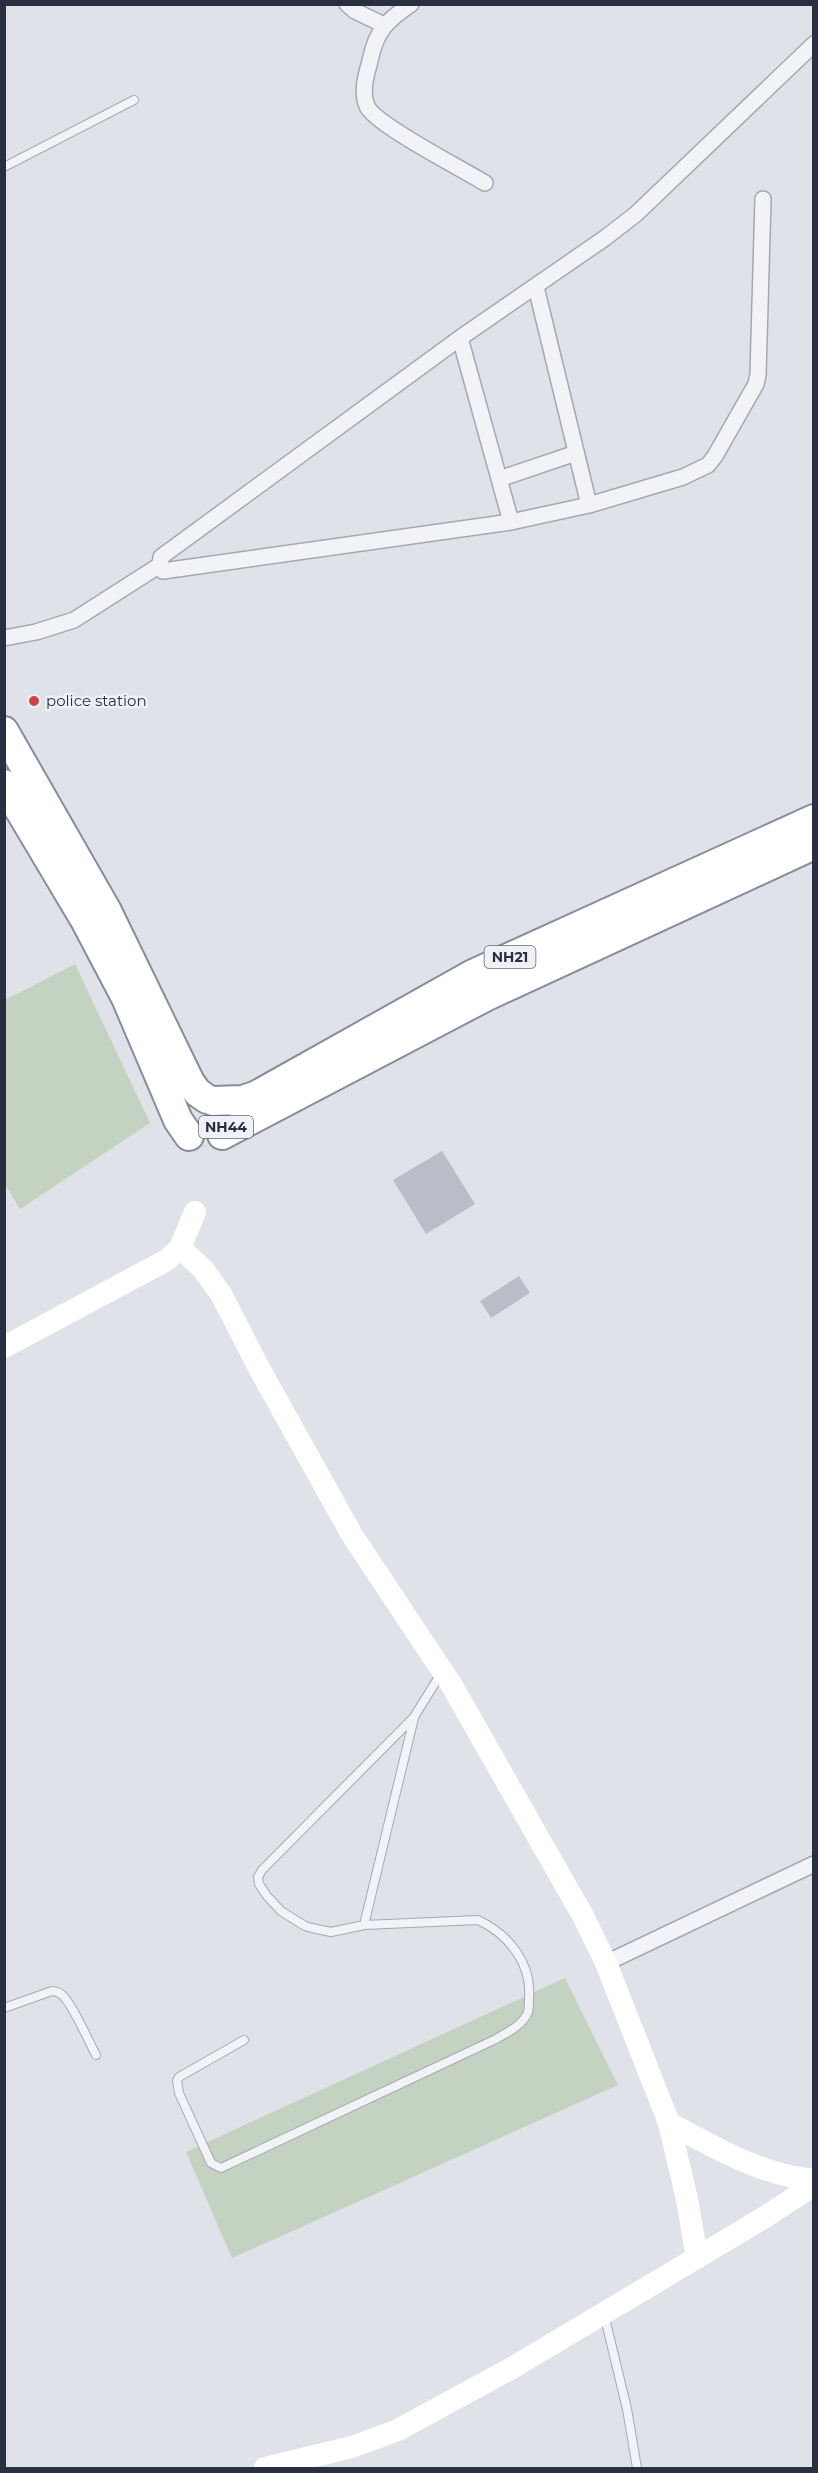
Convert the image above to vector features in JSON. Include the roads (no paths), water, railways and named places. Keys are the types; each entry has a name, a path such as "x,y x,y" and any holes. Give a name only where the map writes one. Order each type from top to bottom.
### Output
{"highway":[{"path":"4,731 107,912 190,1082 210,1100"},
{"path":"4,784 126,998 178,1120 189,1136"},
{"name":"NH21","path":"210,1100 243,1100 258,1095 473,974 813,819"},
{"name":"NH44","path":"222,1135 227,1122 224,1109 210,1100 193,1103 184,1115 183,1123 189,1136 204,1143 211,1142 485,997 813,845"}],"street":[{"path":"347,4 355,12 384,24"},
{"path":"411,4 384,24 366,74 364,84 366,105 383,122 485,183"},
{"path":"763,199 758,375 756,384 708,465 683,477 589,504 511,522 163,571 160,566 161,557 460,338 536,287 636,214 813,44"},
{"path":"536,287 589,504"},
{"path":"460,338 511,522"},
{"path":"499,479 576,453"},
{"path":"4,638 36,632 75,620 160,566"},
{"path":"4,1347 157,1266 180,1248 195,1212"},
{"path":"180,1248 202,1269 221,1294 259,1368 352,1535 443,1671 478,1728 606,1963 669,2123 687,2199 697,2258"},
{"path":"606,1963 813,1864"},
{"path":"669,2123 744,2163 786,2177 813,2180"},
{"path":"265,2469 352,2447 398,2430 512,2368 697,2258 813,2185"}],"lane":[{"path":"4,167 134,100"},
{"path":"244,2040 179,2077 177,2081 179,2093 211,2163 221,2168 496,2039 519,2025 528,2011 530,1985 528,1974 508,1940 491,1926 469,1919 436,1923 364,1925 331,1932 305,1926 281,1911 259,1884 258,1876 262,1870 414,1717 443,1671"},
{"path":"364,1925 414,1717"},
{"path":"4,2008 52,1991 57,1992 69,2005 96,2055"},
{"path":"603,2312 627,2409 637,2469"}],"place":[{"name":"police station","path":"34,701"}]}
